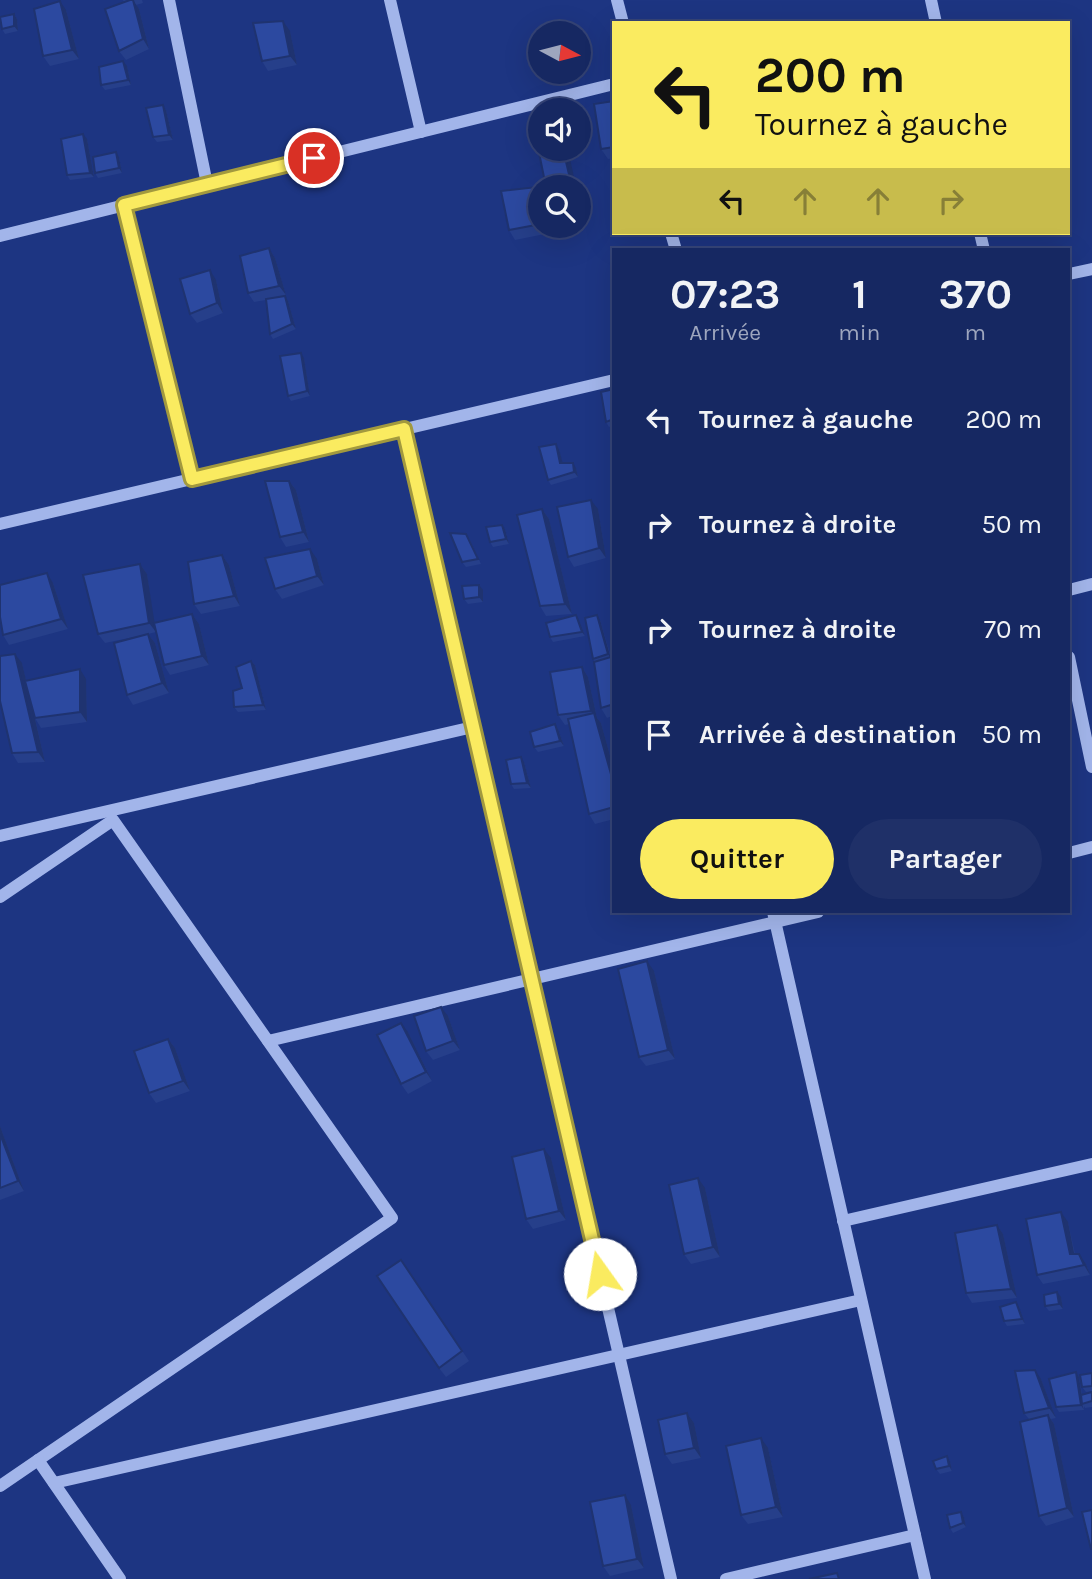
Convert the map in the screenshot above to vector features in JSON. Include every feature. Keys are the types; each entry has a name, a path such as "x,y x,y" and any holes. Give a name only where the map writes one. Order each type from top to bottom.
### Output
{"street":[{"path":"169,0 207,184"},
{"path":"390,0 421,132"},
{"path":"617,0 622,21"},
{"path":"932,0 936,21"},
{"path":"0,236 612,84"},
{"path":"124,205 192,479"},
{"path":"1070,274 1092,268"},
{"path":"0,524 612,380"},
{"path":"404,429 671,1579"},
{"path":"1070,590 1092,584"},
{"path":"1070,662 1092,766"},
{"path":"0,836 472,727"},
{"path":"0,897 113,820 392,1218 0,1486"},
{"path":"1070,853 1092,847"},
{"path":"268,1041 531,979 774,917 809,913"},
{"path":"774,917 925,1579"},
{"path":"843,1221 1092,1164"},
{"path":"54,1483 861,1300"},
{"path":"38,1460 120,1579"},
{"path":"726,1579 915,1535"}],"building":[{"path":"133,0 143,39 119,51 105,9"},
{"path":"60,1 72,50 43,56 34,9"},
{"path":"14,14 14,26 2,29 0,17"},
{"path":"283,21 290,56 262,61 253,23"},
{"path":"123,61 128,80 101,85 99,67"},
{"path":"612,101 612,147 601,149 594,104"},
{"path":"163,105 169,135 153,137 146,108"},
{"path":"83,134 90,173 67,175 61,139"},
{"path":"116,152 119,168 95,173 93,157"},
{"path":"541,161 566,161 569,175 544,175"},
{"path":"528,188 528,226 509,230 501,191"},
{"path":"269,248 279,286 248,293 240,256"},
{"path":"210,270 217,303 190,314 180,279"},
{"path":"285,296 292,324 270,334 266,299"},
{"path":"301,353 307,391 288,396 280,356"},
{"path":"612,389 612,420 606,422 601,392"},
{"path":"556,444 560,463 573,463 574,472 548,480 539,447"},
{"path":"265,481 289,481 303,532 280,537"},
{"path":"591,500 599,548 568,557 557,507"},
{"path":"542,509 565,604 540,606 517,515"},
{"path":"502,525 506,539 490,542 486,527"},
{"path":"450,533 466,534 478,559 462,562"},
{"path":"310,549 317,576 275,589 265,558"},
{"path":"222,555 234,596 194,604 188,562"},
{"path":"140,564 149,623 98,634 83,575"},
{"path":"47,573 61,619 3,635 0,585"},
{"path":"479,585 479,597 464,599 462,586"},
{"path":"192,614 202,656 164,665 154,623"},
{"path":"576,615 582,632 550,637 546,623"},
{"path":"597,615 608,654 593,659 585,618"},
{"path":"148,634 162,683 127,695 114,643"},
{"path":"15,654 38,752 12,753 0,701 0,656"},
{"path":"612,657 612,705 601,708 594,662"},
{"path":"251,661 263,705 234,707 233,691 242,688 236,667"},
{"path":"582,667 591,711 558,715 550,672"},
{"path":"80,669 80,712 35,718 25,681"},
{"path":"594,713 612,778 612,808 589,814 568,719"},
{"path":"555,724 560,741 534,747 530,732"},
{"path":"521,757 527,783 511,784 506,760"},
{"path":"647,961 668,1050 639,1057 618,969"},
{"path":"441,1007 453,1041 426,1051 414,1016"},
{"path":"401,1023 426,1072 401,1084 377,1035"},
{"path":"168,1039 183,1081 149,1093 134,1051"},
{"path":"0,1134 18,1181 0,1188"},
{"path":"544,1149 559,1211 526,1219 512,1157"},
{"path":"698,1178 713,1247 684,1254 669,1185"},
{"path":"1061,1212 1070,1254 1079,1254 1084,1265 1037,1275 1026,1219"},
{"path":"997,1225 1011,1289 966,1293 955,1233"},
{"path":"401,1260 462,1351 439,1368 377,1276"},
{"path":"1057,1292 1059,1304 1045,1306 1044,1295"},
{"path":"1016,1302 1022,1319 1004,1321 1000,1307"},
{"path":"1035,1370 1049,1408 1024,1413 1015,1371"},
{"path":"1076,1372 1081,1405 1056,1407 1049,1379"},
{"path":"1092,1373 1092,1386 1082,1387 1080,1375"},
{"path":"1092,1392 1092,1401 1082,1404 1081,1395"},
{"path":"687,1413 694,1448 665,1454 658,1420"},
{"path":"1048,1415 1067,1508 1039,1516 1020,1422"},
{"path":"761,1438 776,1507 741,1515 726,1446"},
{"path":"947,1456 949,1466 936,1469 933,1461"},
{"path":"625,1495 637,1559 603,1566 590,1502"},
{"path":"1092,1510 1092,1549 1091,1549 1082,1512"},
{"path":"961,1512 963,1523 950,1528 947,1515"},
{"path":"837,1573 839,1579 809,1579"}],"route":[{"path":"314,158 124,205 192,479 404,429 600,1274"}]}
